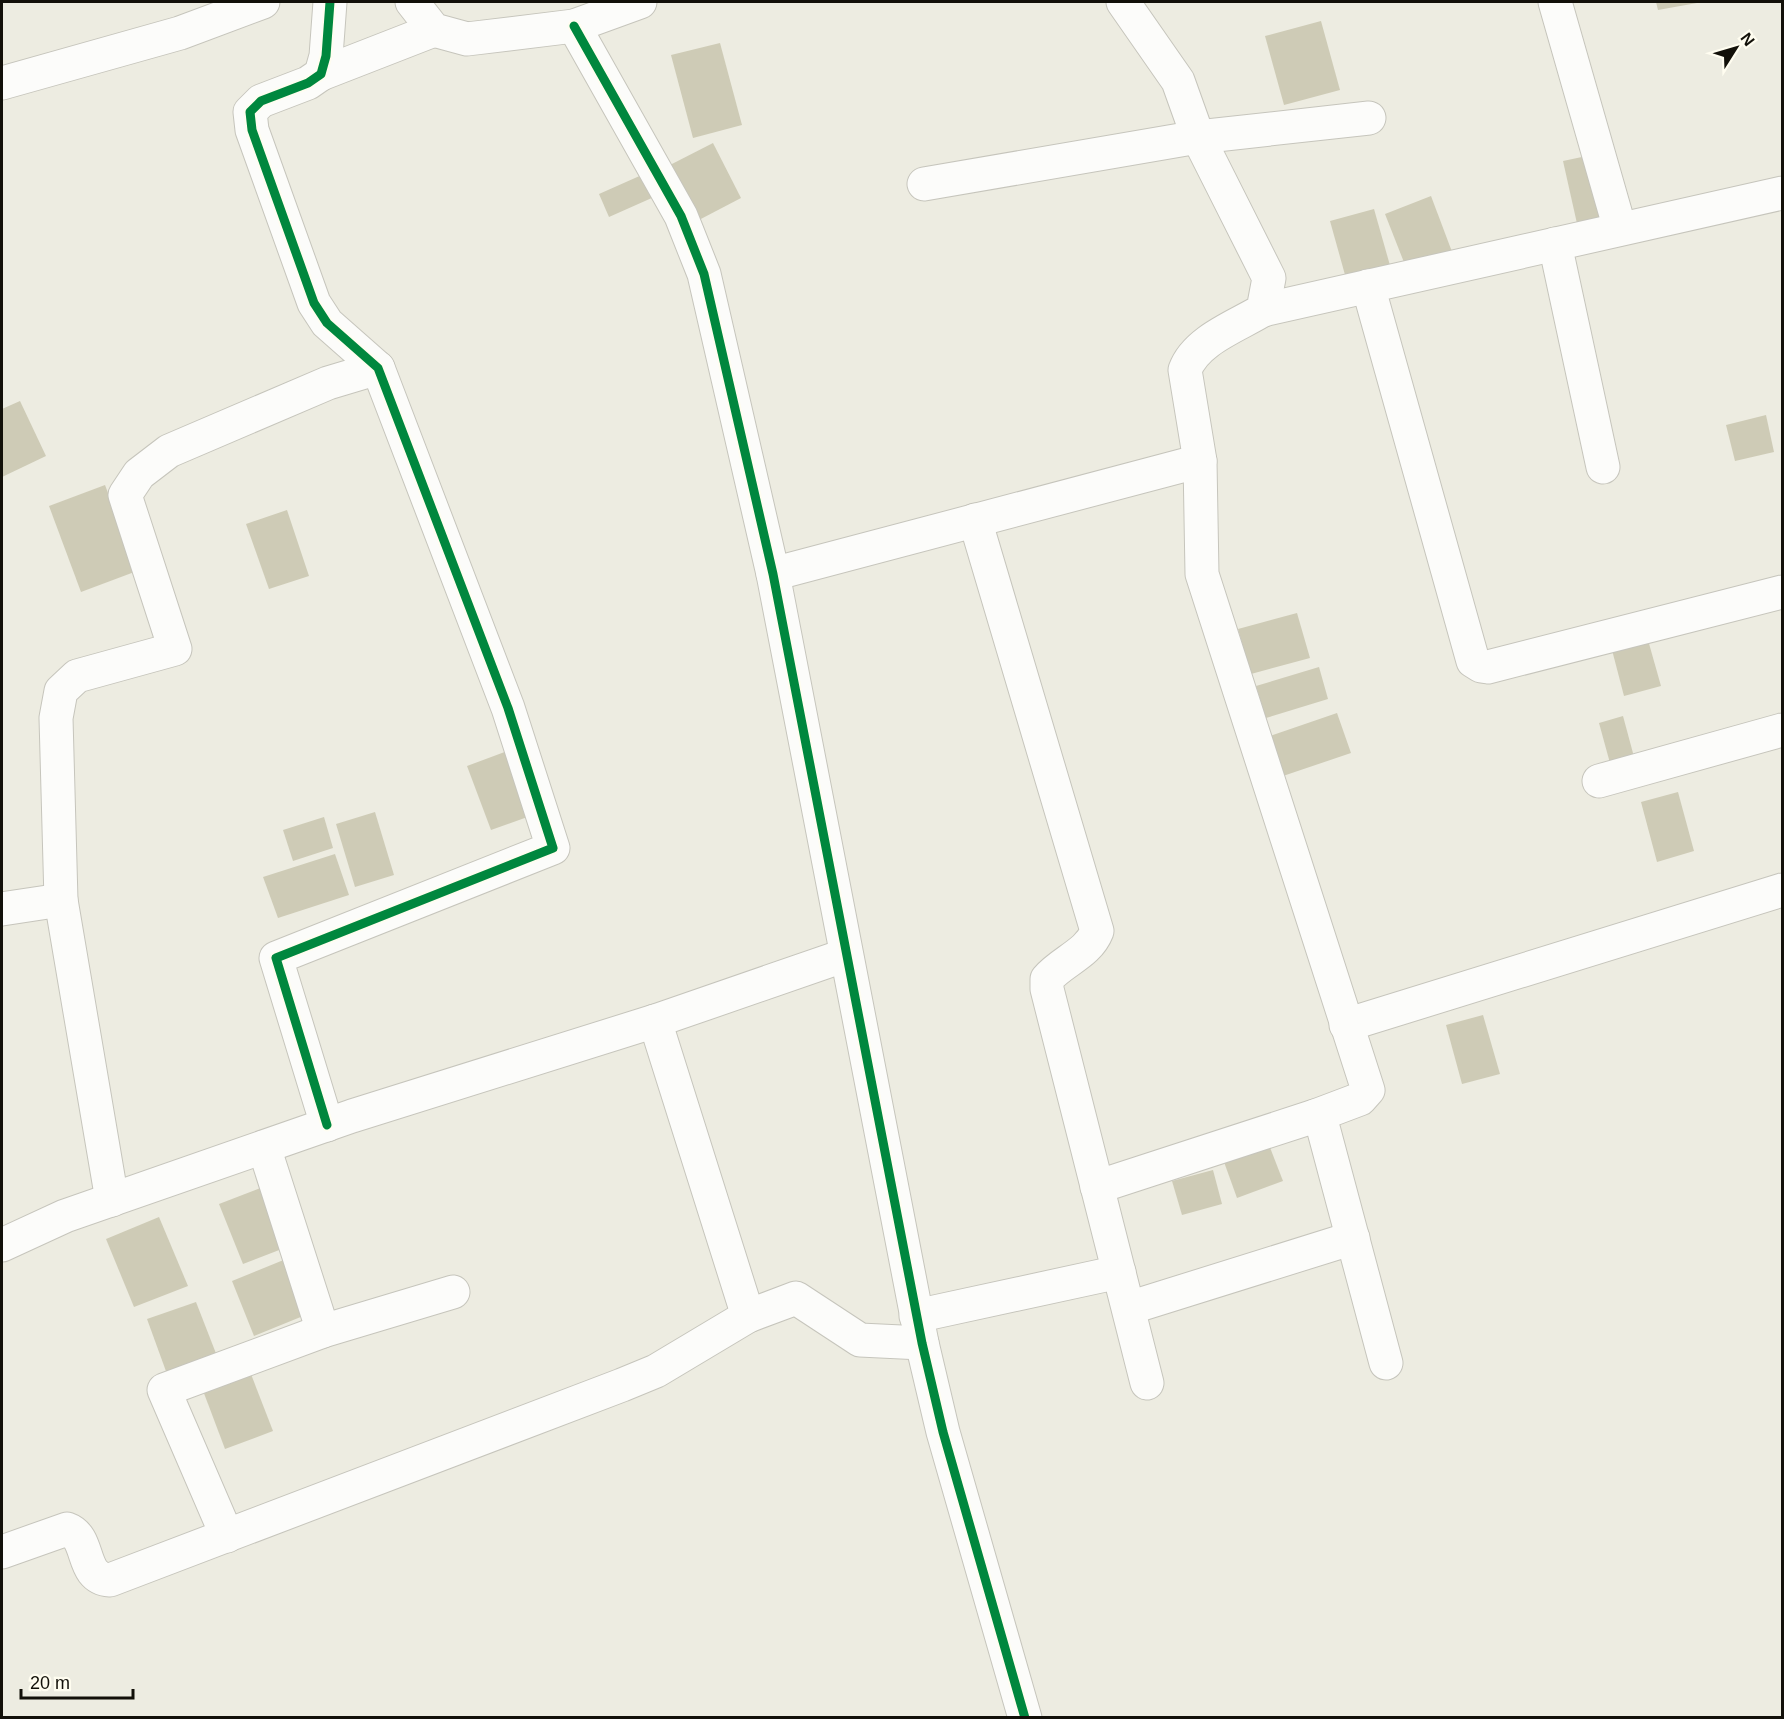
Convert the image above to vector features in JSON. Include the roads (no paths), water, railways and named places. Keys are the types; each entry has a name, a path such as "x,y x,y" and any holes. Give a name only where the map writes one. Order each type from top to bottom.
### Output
{"street":[{"path":"2,83 180,33 263,2"},
{"path":"321,74 326,56 330,2"},
{"path":"412,2 434,30"},
{"path":"327,1125 276,958 553,848 508,708 378,368 327,323 314,303 252,130 250,112 261,101 308,83 321,74 434,30 467,39 574,26 640,2"},
{"path":"1123,2 1178,81 1198,137 1269,278 1263,310"},
{"path":"1555,2 1620,229"},
{"path":"574,26 681,216 700,262 773,574 919,1329 943,1432 1025,1718"},
{"path":"924,184 1198,137 1369,117"},
{"path":"1097,1187 1360,1100 1368,1090 1202,574 1200,460 1185,370 1190,358 1201,347 1263,310 1782,193"},
{"path":"1555,244 1603,467"},
{"path":"1368,286 1473,661 1488,667 1782,592"},
{"path":"112,1200 61,900 56,718 61,691 77,676 175,649 125,495 139,474 169,451 328,384 378,368"},
{"path":"773,574 1200,460"},
{"path":"975,520 1096,931 1086,948 1054,969 1047,979 1047,989 1147,1383"},
{"path":"1599,781 1782,730"},
{"path":"1346,1025 1782,890"},
{"path":"2,909 61,900"},
{"path":"2,1245 65,1216 327,1125 655,1021 846,955"},
{"path":"655,1021 748,1316"},
{"path":"1315,1116 1321,1122 1324,1131 1386,1363"},
{"path":"264,1147 323,1332"},
{"path":"1129,1308 1353,1238"},
{"path":"2,1552 67,1529 74,1532 79,1539 92,1573 99,1580 110,1580 656,1371 748,1316 796,1298 860,1340 919,1329 1119,1272"},
{"path":"227,1536 164,1390 323,1332 453,1292"}]}
